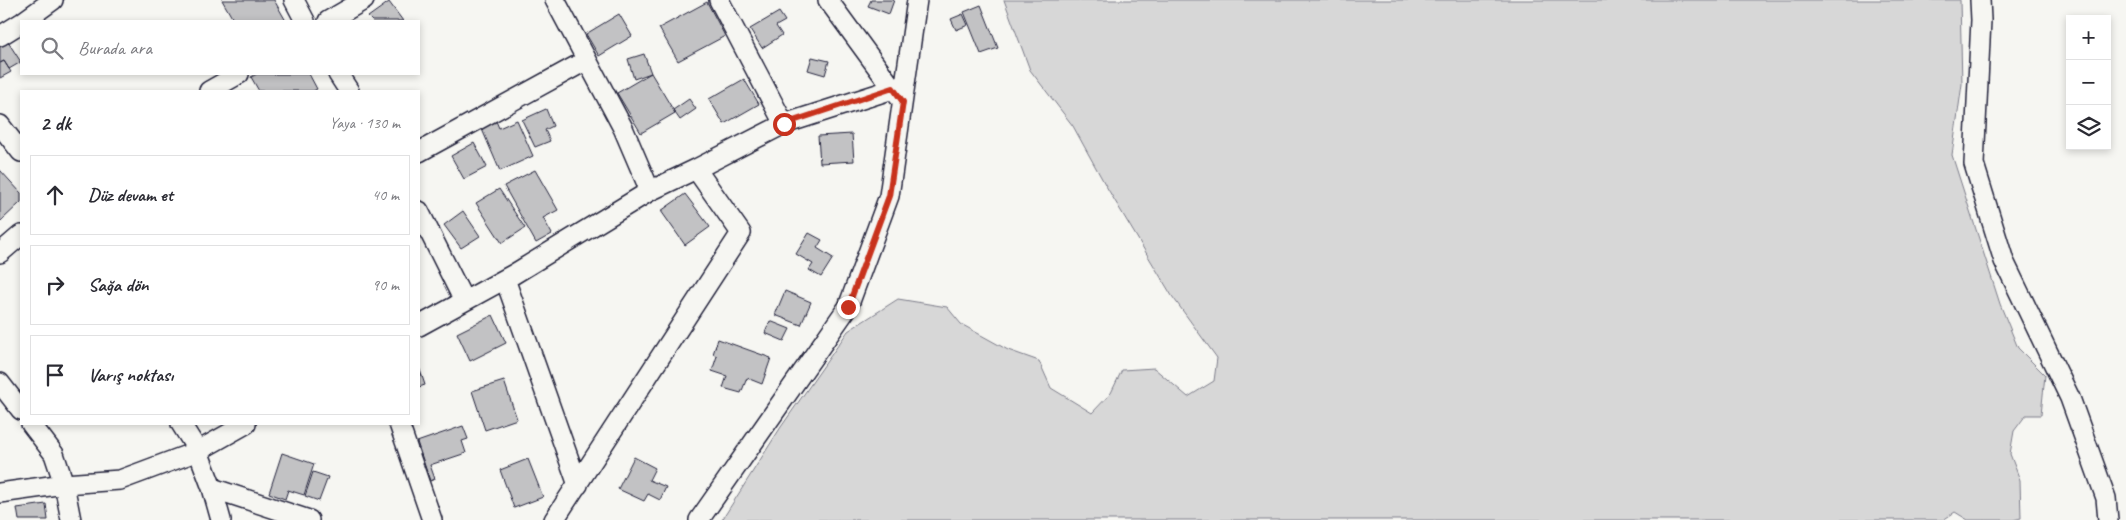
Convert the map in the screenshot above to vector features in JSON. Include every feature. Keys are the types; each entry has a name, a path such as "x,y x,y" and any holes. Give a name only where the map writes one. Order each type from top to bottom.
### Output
{"street":[{"path":"25,20 53,0"},
{"path":"294,0 304,20"},
{"path":"330,20 364,0"},
{"path":"555,0 623,128 650,191"},
{"path":"719,0 784,124"},
{"path":"828,0 898,95"},
{"path":"698,520 848,307 889,196 898,95 917,0"},
{"path":"1980,0 1981,20 1974,164 2004,260 2070,398 2106,498 2108,520"},
{"path":"0,36 20,23"},
{"path":"420,151 587,60"},
{"path":"211,90 237,75"},
{"path":"339,75 348,90"},
{"path":"420,325 505,279 650,191 784,124 898,95"},
{"path":"0,125 20,151"},
{"path":"554,520 741,233 696,169"},
{"path":"420,213 464,301"},
{"path":"0,253 20,236"},
{"path":"505,279 578,485"},
{"path":"0,383 20,409"},
{"path":"33,425 54,454 64,484 71,520"},
{"path":"182,425 198,450 221,520"},
{"path":"0,493 64,484 120,480 198,450 244,425"},
{"path":"399,425 432,520"},
{"path":"212,488 309,520"}],"shaded area":[{"path":"1004,0 1960,0 1962,84 1952,155 2000,304 2018,348 2045,375 2041,415 2026,415 2014,431 2010,454 2020,480 2021,518 2013,520 1968,520 1955,512 1943,520 722,520 781,427 848,331 898,299 947,307 961,324 1008,350 1039,361 1051,388 1092,413 1111,393 1122,370 1154,368 1188,397 1214,381 1217,358 1172,296 1106,186 1073,126 1030,70"}],"building":[{"path":"222,0 274,0 285,20 233,20"},
{"path":"871,0 894,0 889,14 868,6"},
{"path":"389,2 402,20 371,20 368,17"},
{"path":"707,2 725,36 678,61 659,28"},
{"path":"981,5 998,48 981,54 964,12"},
{"path":"779,12 785,21 776,26 782,35 762,48 750,29"},
{"path":"619,14 632,36 599,56 586,34"},
{"path":"963,14 968,25 956,30 951,19"},
{"path":"8,42 20,63 9,69 4,61 0,63 0,47"},
{"path":"644,54 651,73 634,79 628,59"},
{"path":"812,57 829,61 825,75 808,70"},
{"path":"4,61 11,72 0,78 0,63"},
{"path":"651,73 675,113 641,133 617,93"},
{"path":"255,75 310,75 317,89 258,90 251,77"},
{"path":"744,79 759,104 724,124 709,99"},
{"path":"689,99 696,109 680,120 673,110"},
{"path":"546,109 553,126 545,130 550,141 535,147 522,120"},
{"path":"517,120 533,156 500,171 481,127 496,121 499,128"},
{"path":"852,134 854,161 820,163 818,136"},
{"path":"474,143 487,167 464,179 451,156"},
{"path":"0,170 20,192 20,203 0,222"},
{"path":"535,170 558,210 543,218 552,234 536,243 504,186"},
{"path":"499,189 525,228 502,243 476,203"},
{"path":"685,194 710,227 685,245 661,211"},
{"path":"463,211 480,236 461,248 444,225"},
{"path":"809,233 822,240 817,248 833,258 821,277 809,270 813,264 796,254"},
{"path":"785,291 811,302 801,325 775,315"},
{"path":"493,315 506,343 470,361 457,333"},
{"path":"770,321 790,329 784,341 765,333"},
{"path":"718,339 771,358 762,384 747,378 741,393 723,388 727,376 712,371 717,356 713,354"},
{"path":"420,370 425,385 420,387"},
{"path":"504,381 517,419 485,430 472,391"},
{"path":"463,426 468,439 462,441 466,453 430,465 435,479 430,481 417,442"},
{"path":"282,453 314,464 304,495 288,490 285,499 269,493"},
{"path":"634,457 655,468 649,480 666,487 660,500 648,494 644,501 618,489"},
{"path":"528,459 543,497 514,508 500,470"},
{"path":"313,472 328,477 319,501 305,496"},
{"path":"46,504 48,520 19,520 17,508"}],"route":[{"path":"784,124 893,88 903,102 889,196 848,307"}]}
